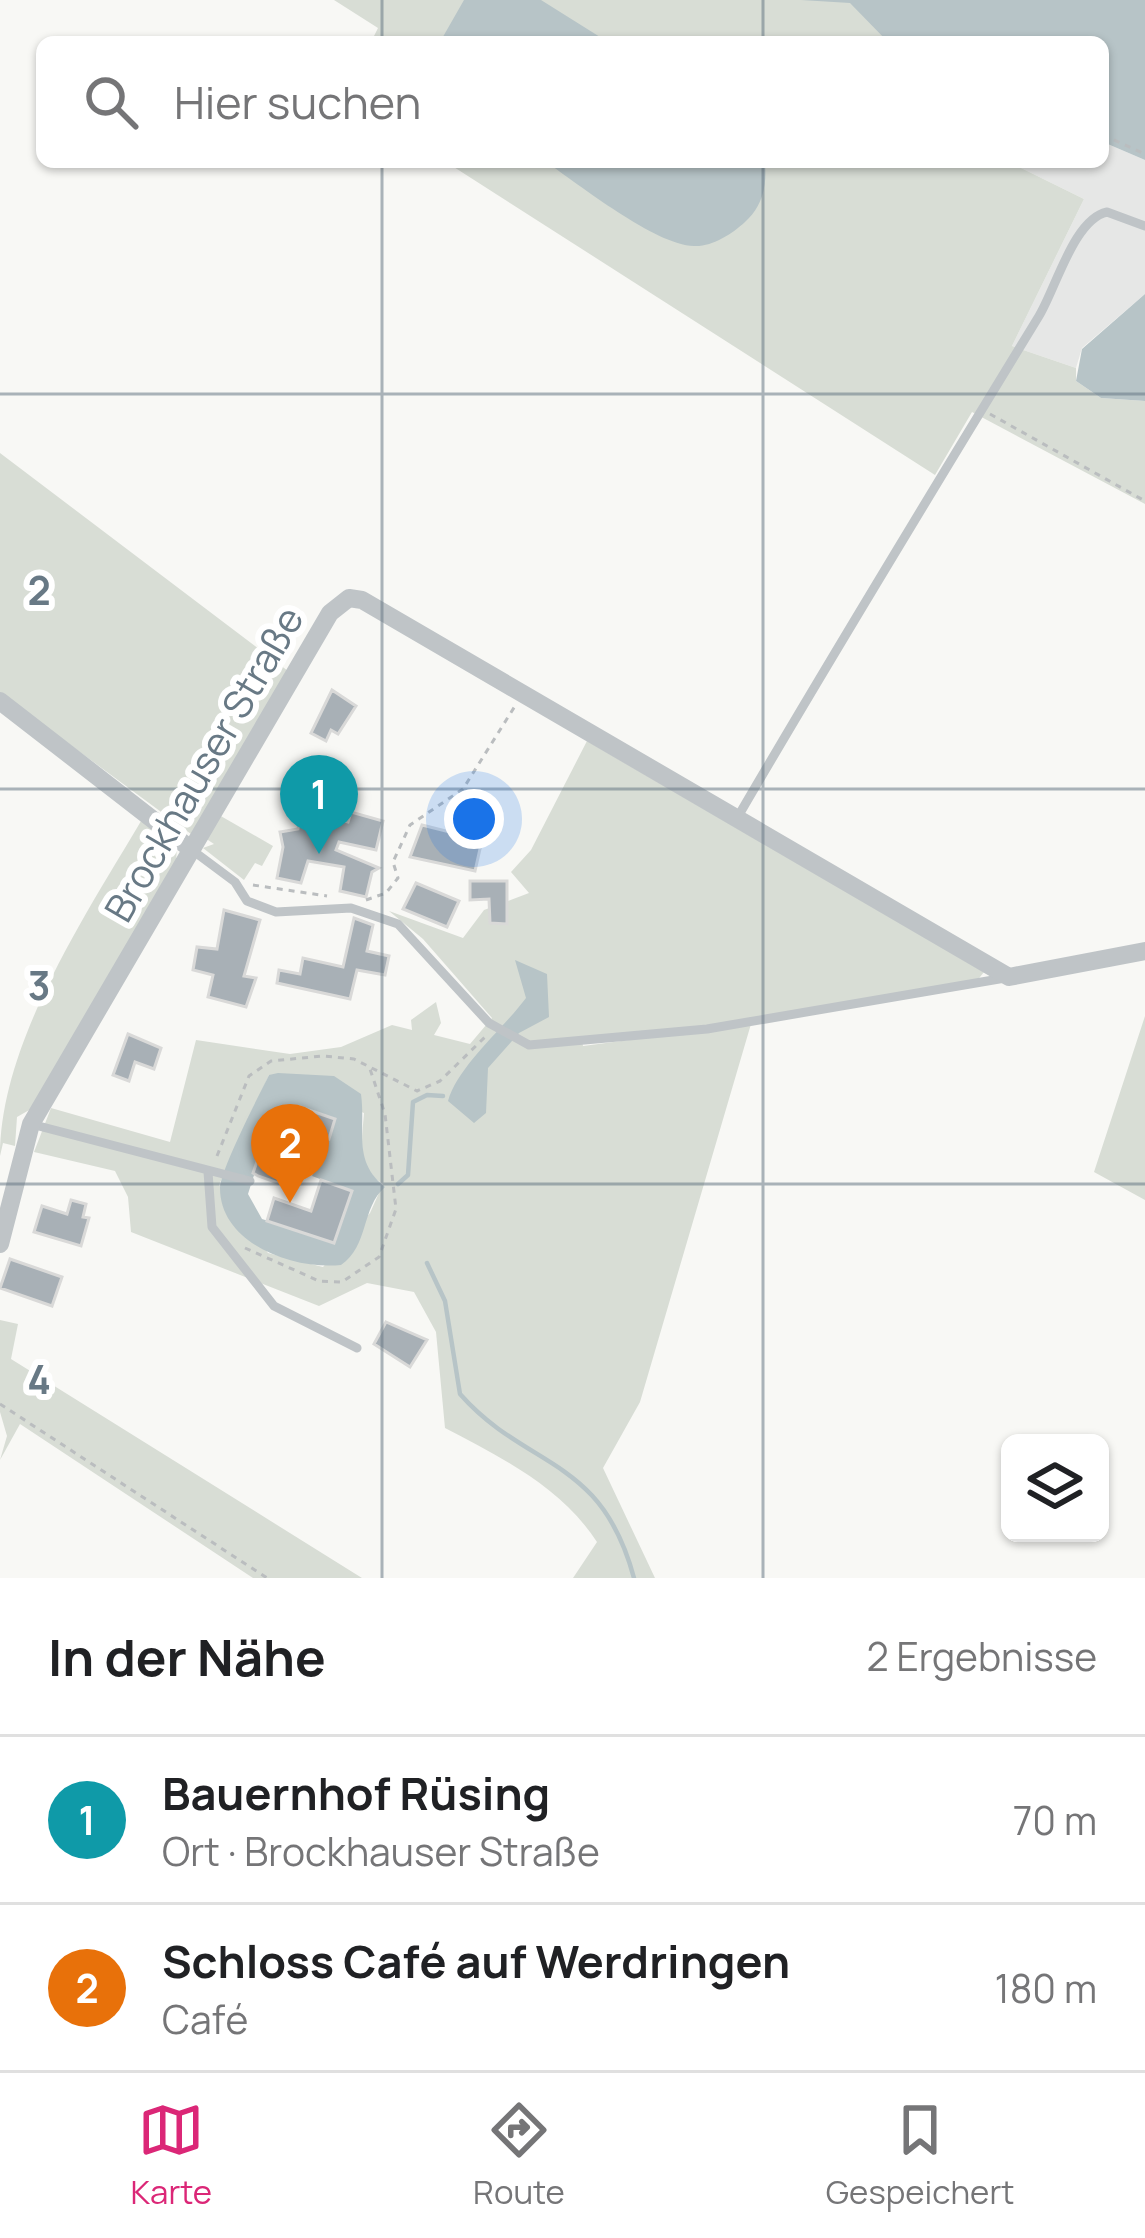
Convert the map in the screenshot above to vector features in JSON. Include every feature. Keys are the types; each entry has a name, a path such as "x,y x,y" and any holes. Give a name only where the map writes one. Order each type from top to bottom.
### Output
{"street":[{"name":"Brockhauser Straße","path":"0,1244 31,1124 330,614 343,600 362,600 1009,977"},
{"path":"0,701 192,850"},
{"path":"1009,977 1145,951"}],"lane":[{"path":"736,820 978,408 1036,320 1093,216 1107,212 1145,226"},
{"path":"192,850 235,882 248,901 276,912 351,908 398,924 497,1030 517,1043 557,1047 707,1029 1009,977"},
{"path":"31,1124 250,1181"},
{"path":"210,1172 207,1206 217,1233 274,1306 357,1348"}],"path":[{"path":"1109,138 1144,157"},
{"path":"978,408 1145,501"},
{"path":"363,901 386,892 398,878 393,862 410,825 463,789 522,694"},
{"path":"235,882 341,898"},
{"path":"210,1172 249,1076 271,1060 323,1056 370,1067 417,1091 440,1081 497,1030"},
{"path":"217,1233 319,1281 342,1282 379,1257 396,1209 386,1114 370,1067"},
{"path":"0,1404 267,1578"}],"shaded area":[{"path":"334,0 938,0 924,36 374,36 378,28"},
{"path":"464,0 541,0 598,36 443,36"},
{"path":"801,0 1145,0 1145,160 1109,145 1109,36 882,36 850,3"},
{"path":"1109,145 1145,160 1145,294 1082,348 1076,368 1012,346 1084,199 1021,168 1109,168"},
{"path":"455,168 1021,168 1084,199 1012,346 1076,368 1076,381 1101,398 1145,401 1145,504 972,412 935,475"},
{"path":"554,168 765,168 760,202 751,216 708,244 694,246 659,236"},
{"path":"1145,294 1145,401 1101,398 1076,381 1082,349"},
{"path":"0,453 288,671 191,834 0,693"},
{"path":"587,741 984,972 976,982 703,1027 582,1040 583,1046 751,1024 640,1402 603,1468 655,1578 573,1578 597,1542 582,1523 529,1476 445,1428 436,1332 414,1292 367,1283 319,1306 131,1232 128,1197 115,1171 34,1152 51,1108 170,1142 196,1040 290,1054 341,1047 392,1025 412,1030 411,1020 436,1002 441,1023 434,1035 470,1044 492,1018 423,939 389,911 463,938 484,910 529,893 511,872 531,850","holes":["269,1075 364,1113 365,1162 383,1184 370,1213 323,1267 268,1253 219,1185"]},
{"path":"219,815 273,846 262,866 255,863 244,880 203,848 214,844 205,838"},
{"path":"144,816 177,846 176,862 31,1109 17,1117 15,1146 3,1143 0,1156 14,1068 31,1024 73,936"},
{"path":"515,960 547,974 549,1017 519,1033 488,1068 486,1113 474,1123 448,1101 471,1061 526,998"},
{"path":"1145,1016 1145,1200 1094,1172"},
{"path":"269,1075 334,1076 361,1094 364,1156 385,1187 372,1205 356,1248 341,1265 302,1263 263,1249 232,1224 223,1208 222,1179","holes":["301,1107 329,1138 312,1176 352,1191 334,1242 262,1219 248,1194 267,1134 277,1124 291,1130"]},
{"path":"0,1320 18,1324 11,1359 362,1578 253,1578 20,1424 0,1460 7,1436 0,1412"}],"building":[{"path":"332,690 356,706 338,734 331,730 326,741 311,733"},
{"path":"301,811 348,822 351,812 383,821 376,850 339,842 336,850 379,868 372,872 366,897 340,891 344,867 308,861 301,883 277,878 283,847 280,832 298,829"},
{"path":"422,825 482,840 475,871 410,857"},
{"path":"470,881 507,881 507,924 490,923 489,899 470,900"},
{"path":"416,883 459,901 447,927 403,909"},
{"path":"224,910 260,920 244,976 256,978 246,1007 208,997 213,975 193,970 197,947 217,949"},
{"path":"354,918 373,925 367,951 389,956 385,975 357,970 350,999 277,983 279,970 300,974 303,958 343,967"},
{"path":"128,1034 161,1048 154,1069 135,1062 129,1081 113,1075"},
{"path":"300,1107 335,1119 329,1139 312,1133 308,1146 293,1142 278,1183 253,1173 274,1123 291,1130"},
{"path":"321,1180 352,1191 334,1243 267,1221 274,1198 311,1211"},
{"path":"71,1200 86,1204 83,1217 89,1218 81,1246 34,1232 42,1206 67,1214"},
{"path":"10,1259 62,1277 52,1306 0,1288"},
{"path":"386,1322 427,1340 410,1367 374,1344"}],"waterway":[{"path":"398,1184 408,1175 413,1102 427,1095 443,1096"},
{"path":"427,1263 445,1301 460,1394 485,1419 582,1486 620,1538 634,1578"}],"place":[{"name":"Bauernhof Rüsing","path":"319,854"},
{"name":"Schloss Café auf Werdringen","path":"290,1203"}]}
